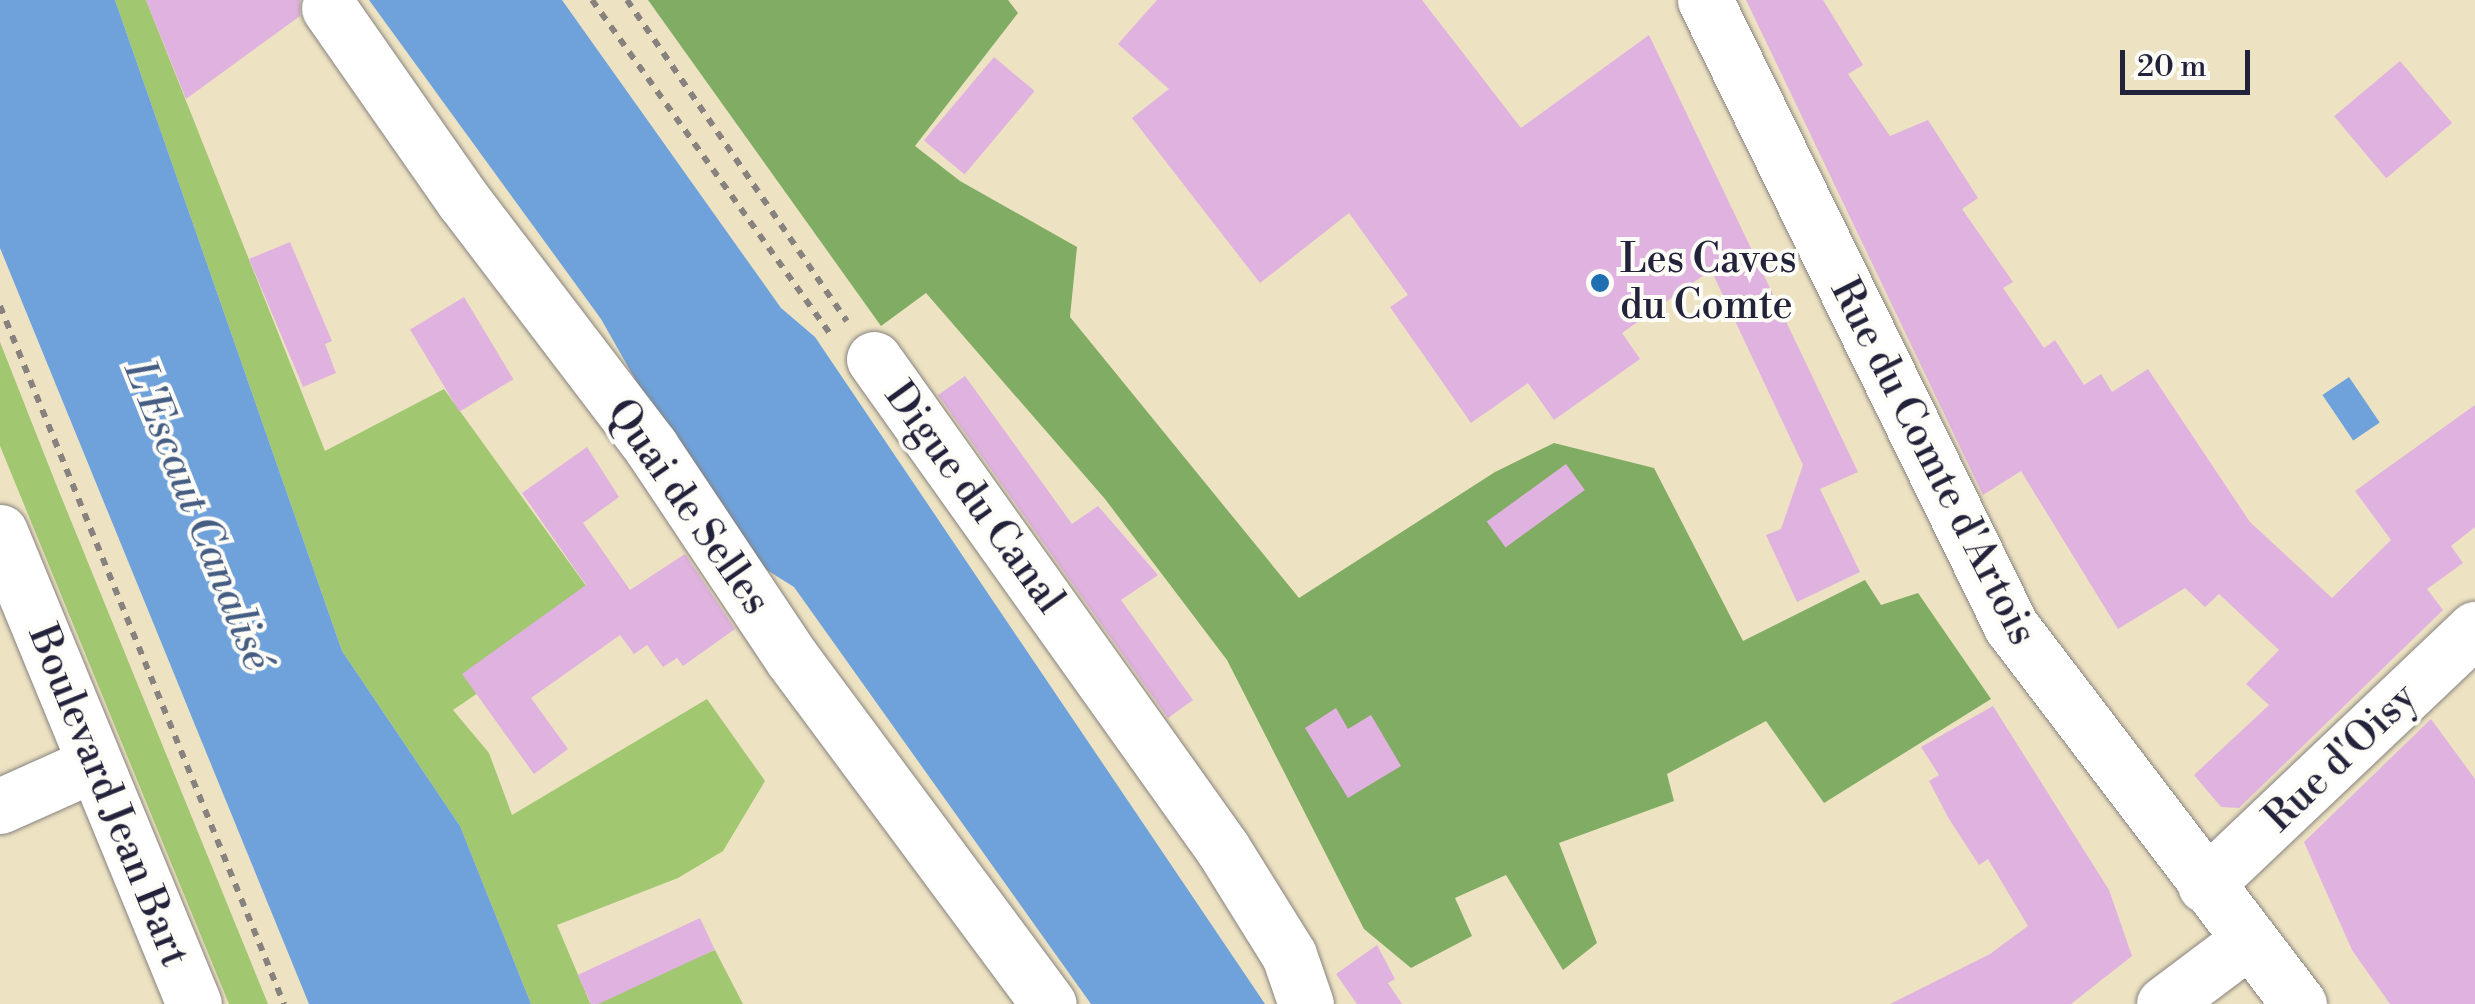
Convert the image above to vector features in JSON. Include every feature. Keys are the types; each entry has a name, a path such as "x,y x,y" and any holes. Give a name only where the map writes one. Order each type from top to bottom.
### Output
{"main road":[{"name":"Rue du Comte d'Artois","path":"1705,0 2011,626 2299,1004"},
{"name":"Quai de Selles","path":"329,8 463,200 651,448 791,657 1049,1004"},
{"name":"Digue du Canal","path":"874,359 1223,849 1289,955 1306,1004"},
{"name":"Boulevard Jean Bart","path":"0,532 194,1004"},
{"name":"Rue d'Oisy","path":"2206,885 2475,630"},
{"path":"0,806 94,764"},
{"path":"2164,1004 2249,940"}],"path":[{"name":"Digue du Canal","path":"627,0 874,359"},
{"path":"0,306 284,1004"}],"green space":[{"path":"115,0 146,0 325,451 444,389 602,608 453,710 489,753 512,815 707,699 765,781 723,851 678,878 557,925 590,1003 715,950 743,1004 531,1004 460,826 342,651"},
{"path":"648,0 1008,0 1018,13 915,146 960,181 1077,247 1070,317 1299,598 1495,472 1554,443 1654,468 1743,641 1865,580 1881,605 1918,593 1991,699 1824,803 1766,721 1667,774 1674,801 1559,843 1597,943 1563,970 1506,875 1455,898 1472,936 1411,968 1364,929 1227,660 1105,499 926,293 881,326"},
{"path":"0,342 268,1004 229,1004 0,446"}],"water":[{"name":"L'Escaut Canalisé","path":"0,0 115,0 342,651 460,826 531,1004 309,1004 0,248"},
{"path":"369,0 562,0 781,308 815,337 1265,1004 1091,1004 794,587 759,565 660,423 601,319"},
{"path":"2349,377 2380,423 2353,440 2322,395"}],"building":[{"path":"146,0 300,0 300,16 186,99"},
{"path":"1157,0 1422,0 1521,128 1649,35 1858,472 1820,489 1860,572 1797,602 1766,535 1781,529 1803,465 1711,270 1622,333 1640,359 1554,420 1528,383 1471,423 1390,307 1408,295 1349,213 1260,283 1132,118 1169,89 1118,44"},
{"path":"1746,0 1823,0 1863,65 1848,74 1890,136 1928,120 1978,198 1962,209 2013,282 2003,288 2044,348 2055,340 2084,385 2101,374 2112,392 2148,369 2250,522 2332,598 2391,540 2355,491 2475,405 2475,527 2451,546 2463,563 2427,589 2443,610 2239,808 2221,807 2194,775 2269,705 2246,684 2279,650 2219,594 2205,607 2185,588 2118,629 2021,471 1983,495"},
{"path":"994,57 1035,91 965,175 924,140"},
{"path":"2400,61 2452,123 2386,178 2334,116"},
{"path":"290,242 332,341 325,344 336,373 303,387 249,259"},
{"path":"464,297 513,379 459,412 410,329"},
{"path":"965,376 1072,524 1098,506 1158,575 1121,600 1193,700 1168,718 938,395"},
{"path":"587,447 619,497 583,523 630,590 685,554 735,629 683,666 677,658 663,667 647,645 634,654 620,635 531,698 568,749 534,774 462,674 586,585 522,493"},
{"path":"1566,464 1585,490 1506,547 1487,522"},
{"path":"1993,706 2109,890 2132,956 2071,1004 1890,1004 1990,954 2028,926 1988,859 1979,865 1949,819 1929,781 1939,775 1921,747"},
{"path":"1336,708 1348,729 1371,715 1401,766 1348,798 1305,728"},
{"path":"2431,719 2475,779 2475,1004 2390,1004 2352,950 2304,842"},
{"path":"700,918 715,950 598,1004 591,1004 578,975"},
{"path":"1377,945 1395,979 1388,983 1402,1004 1357,1004 1336,974"}],"place":[{"name":"Les Caves du Comte","path":"1600,283"}]}
